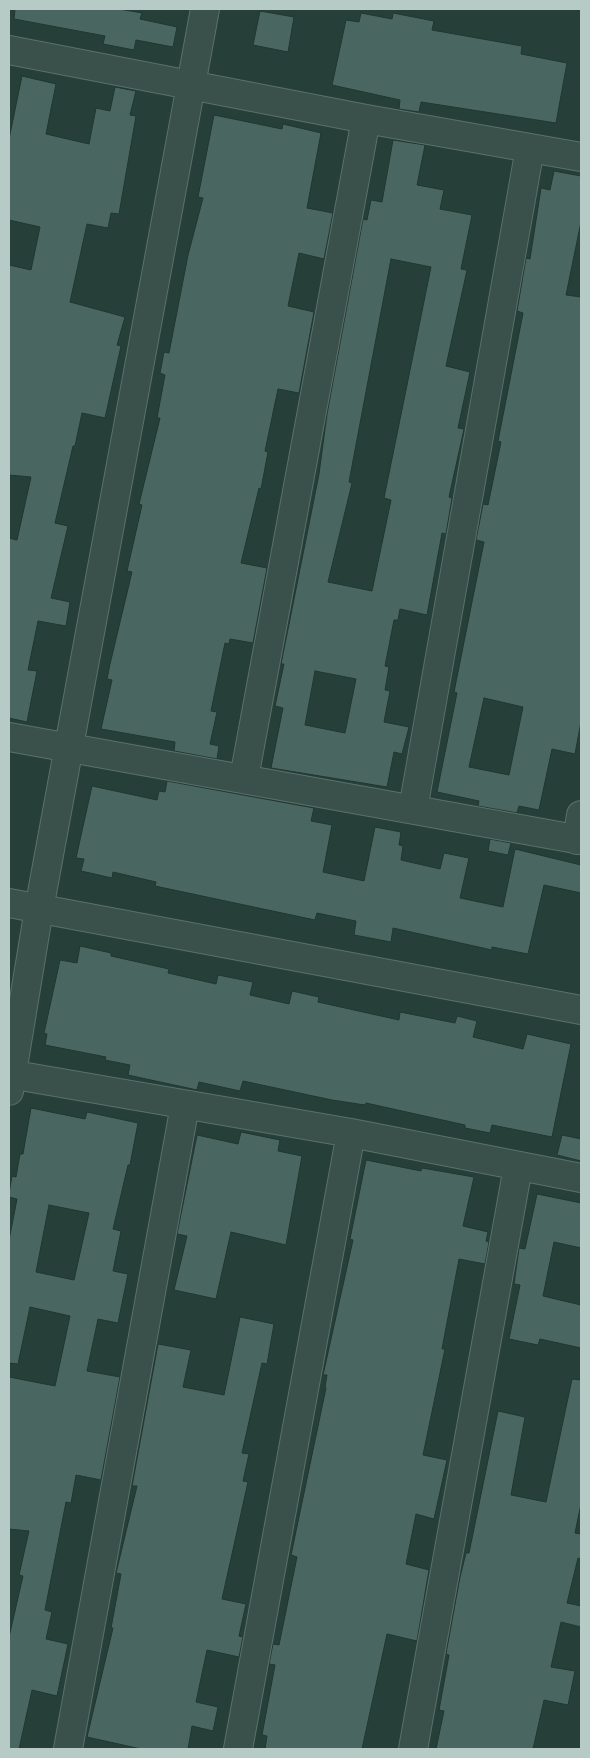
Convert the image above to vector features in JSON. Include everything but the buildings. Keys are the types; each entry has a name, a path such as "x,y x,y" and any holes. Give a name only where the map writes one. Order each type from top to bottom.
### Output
{"street":[{"path":"206,9 39,909 10,1080 185,1105 352,1134 581,1178"},
{"path":"9,51 366,119 581,157"},
{"path":"244,778 366,119"},
{"path":"413,809 530,148"},
{"path":"9,737 413,809 580,832"},
{"path":"9,903 581,1010"},
{"path":"68,1749 185,1105"},
{"path":"238,1749 352,1134"},
{"path":"413,1749 518,1167"}]}
